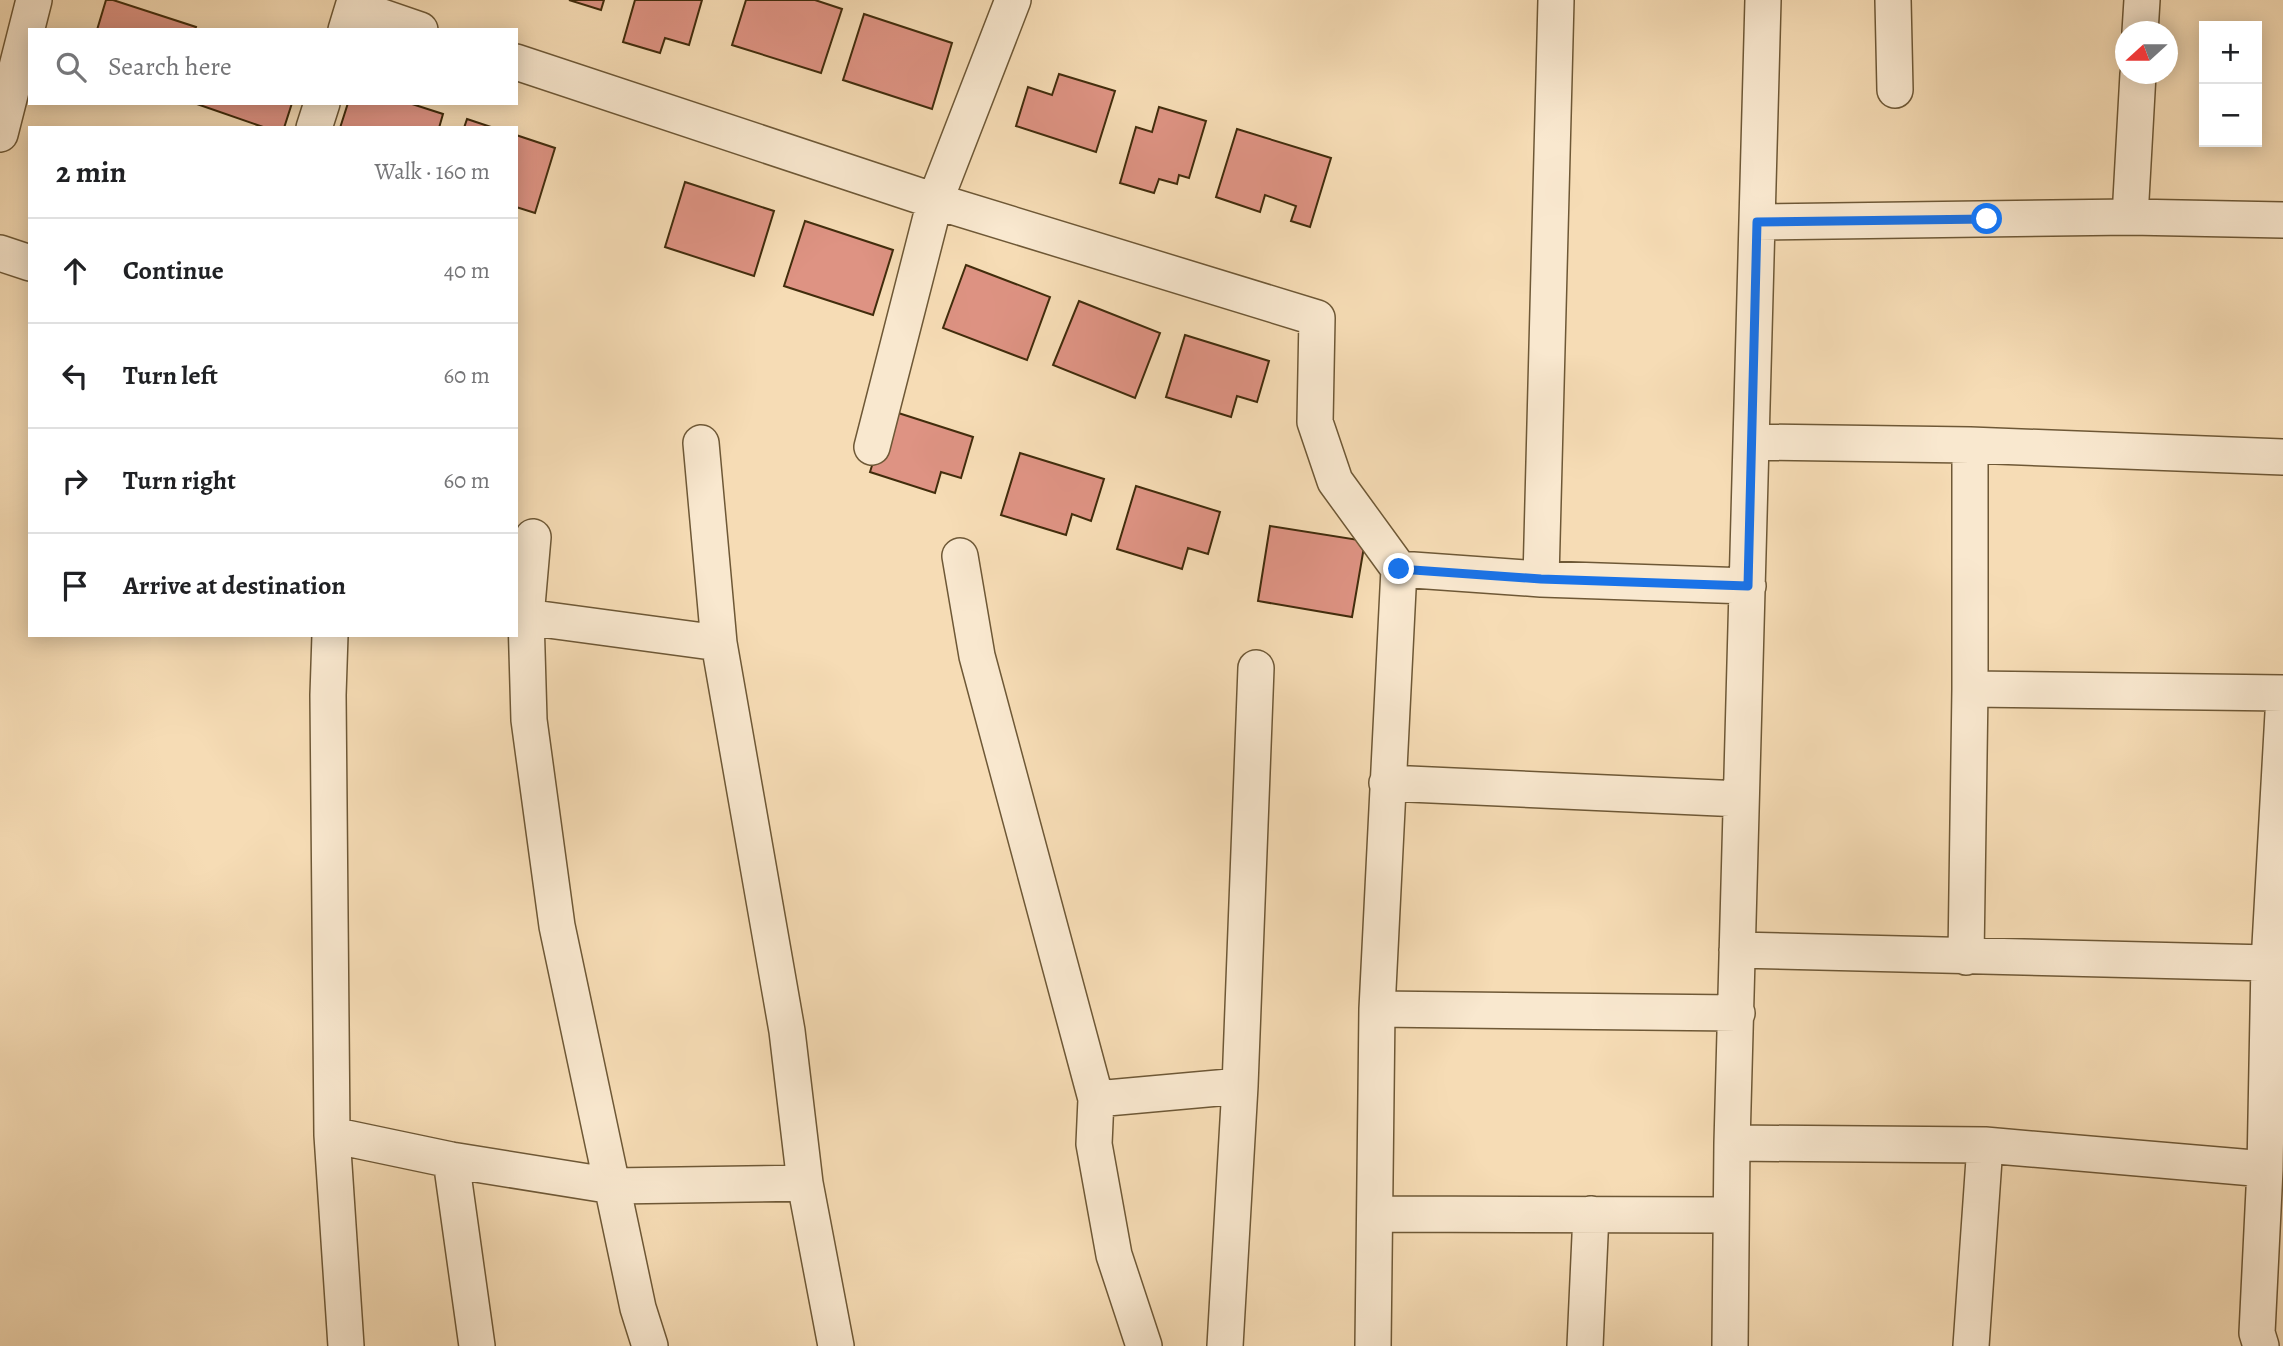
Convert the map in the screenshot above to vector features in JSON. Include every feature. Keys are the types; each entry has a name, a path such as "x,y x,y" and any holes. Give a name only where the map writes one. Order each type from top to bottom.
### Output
{"street":[{"path":"872,447 935,201 1013,0"},
{"path":"1541,579 1556,0"},
{"path":"1730,1346 1732,1143 1763,0"},
{"path":"1893,0 1895,90"},
{"path":"2141,21 2142,0"},
{"path":"0,134 6,87 31,1"},
{"path":"351,12 412,28"},
{"path":"518,63 935,201 1317,318 1315,422 1335,481 1399,569 1377,1009 1373,1346"},
{"path":"2130,217 2137,84"},
{"path":"315,126 321,105"},
{"path":"1757,222 2130,217 2283,220"},
{"path":"0,253 28,262"},
{"path":"1752,442 1970,445 2283,457"},
{"path":"701,443 719,643 787,1031 806,1183 836,1346"},
{"path":"1966,957 1970,445"},
{"path":"533,537 526,617 529,720 557,926 638,1308 650,1346"},
{"path":"960,556 977,656 1096,1099 1094,1144 1111,1242 1144,1346"},
{"path":"1399,569 1541,579 1748,586"},
{"path":"526,617 719,643"},
{"path":"330,637 328,695 332,1135 346,1346"},
{"path":"1225,1346 1240,1086 1256,668"},
{"path":"1970,690 2283,693"},
{"path":"2261,1346 2257,1334 2265,1169 2269,963 2283,713"},
{"path":"1387,783 1741,799"},
{"path":"1737,950 2269,963"},
{"path":"1377,1009 1737,1013"},
{"path":"1096,1099 1240,1086"},
{"path":"332,1135 451,1160 612,1186 806,1183"},
{"path":"1732,1143 1985,1145 2265,1169"},
{"path":"1971,1346 1985,1145"},
{"path":"451,1160 477,1346"},
{"path":"1376,1213 1731,1215"},
{"path":"1585,1346 1591,1214"}],"building":[{"path":"106,0 196,27 196,28 98,28"},
{"path":"569,0 604,0 601,10"},
{"path":"635,0 702,0 689,45 665,38 660,53 623,42"},
{"path":"746,0 815,0 842,9 821,73 732,45"},
{"path":"864,14 952,43 932,109 843,80"},
{"path":"1059,74 1115,91 1096,152 1016,126 1028,87 1052,95"},
{"path":"200,105 291,105 285,126 260,126"},
{"path":"347,105 415,105 443,114 440,126 341,126"},
{"path":"1159,107 1206,121 1189,178 1179,175 1177,184 1159,179 1154,193 1120,183 1136,127 1152,132"},
{"path":"467,119 488,126 465,126"},
{"path":"1237,129 1331,158 1310,227 1291,221 1296,206 1265,195 1260,212 1216,197"},
{"path":"518,136 555,148 535,213 518,208"},
{"path":"685,182 774,211 754,276 665,247"},
{"path":"805,221 893,250 873,315 784,286"},
{"path":"966,265 1050,297 1027,360 943,328"},
{"path":"1079,301 1160,333 1135,398 1053,365"},
{"path":"1185,335 1269,361 1257,402 1237,396 1231,417 1166,397"},
{"path":"889,410 973,437 961,478 941,472 935,493 870,472"},
{"path":"1020,453 1104,479 1091,521 1072,514 1066,535 1001,515"},
{"path":"1136,486 1220,512 1208,554 1188,548 1182,569 1117,549"},
{"path":"1270,526 1365,541 1352,617 1258,601"}],"route":[{"path":"1399,569 1541,579 1748,586 1757,222 1987,219"}]}
